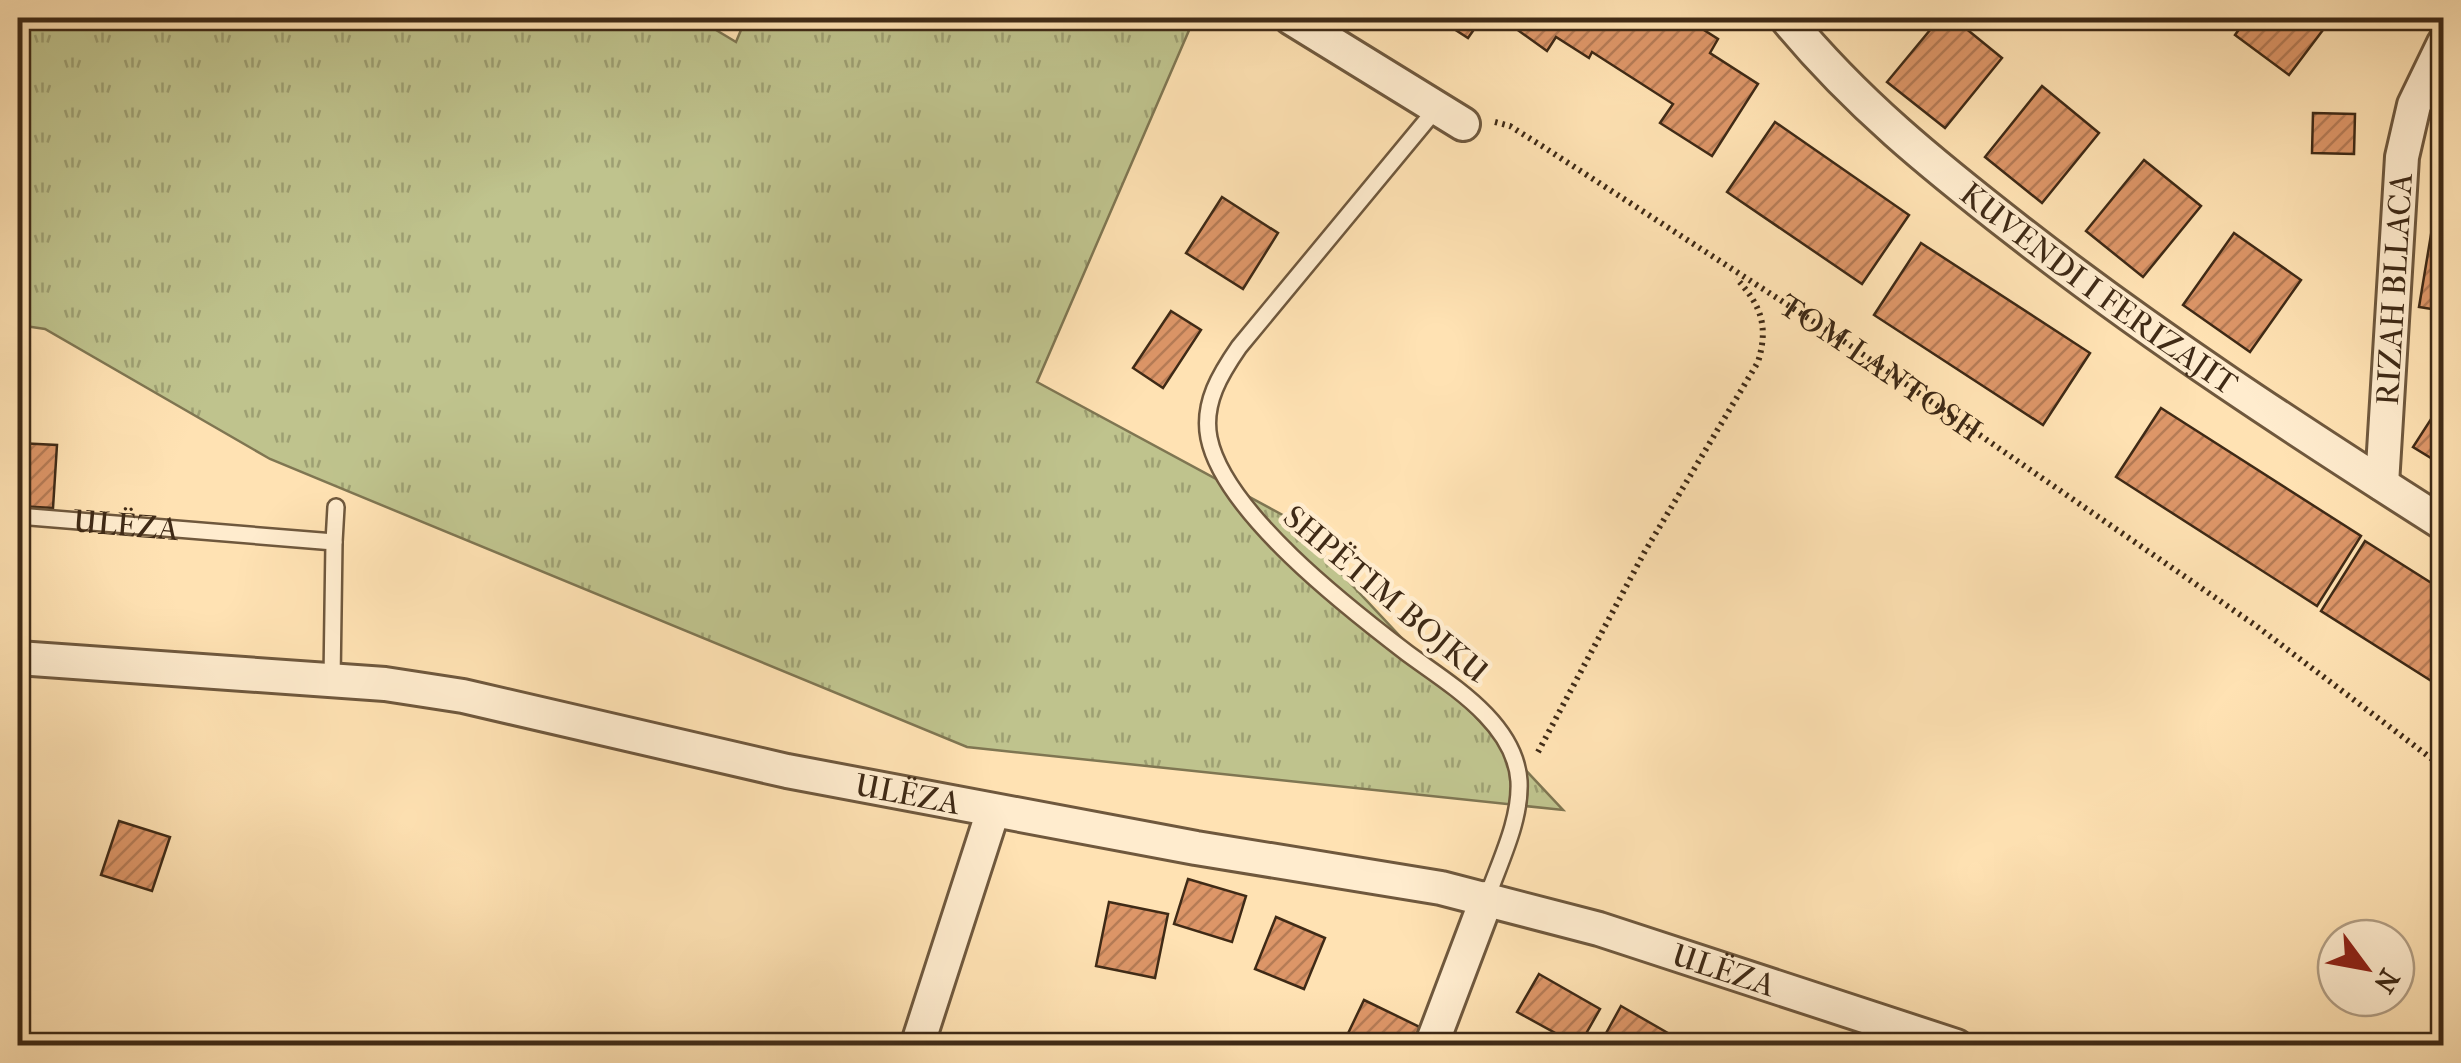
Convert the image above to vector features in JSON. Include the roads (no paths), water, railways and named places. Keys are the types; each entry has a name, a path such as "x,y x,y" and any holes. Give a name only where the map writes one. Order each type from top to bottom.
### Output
{"street":[{"path":"1291,18 1450,116"},
{"name":"KUVENDI I FERIZAJIT","path":"1786,18 1829,70 1887,128 1999,216 2191,361 2444,524"},
{"name":"RIZAH BLLACA","path":"2382,484 2402,157 2414,105 2444,43"},
{"name":"ULËZA","path":"18,658 332,680 463,696 732,759 994,811 1487,898 1617,935 1956,1046"},
{"path":"917,1046 994,811"},
{"path":"1431,1046 1487,898"}],"lane":[{"name":"SHPËTIM BOJKU","path":"1450,116 1239,346 1217,380 1208,410 1208,438 1225,474 1258,521 1298,563 1465,696 1494,724 1519,779 1516,812 1487,898"},
{"path":"332,680 336,507"},
{"name":"ULËZA","path":"18,516 334,542"}]}
